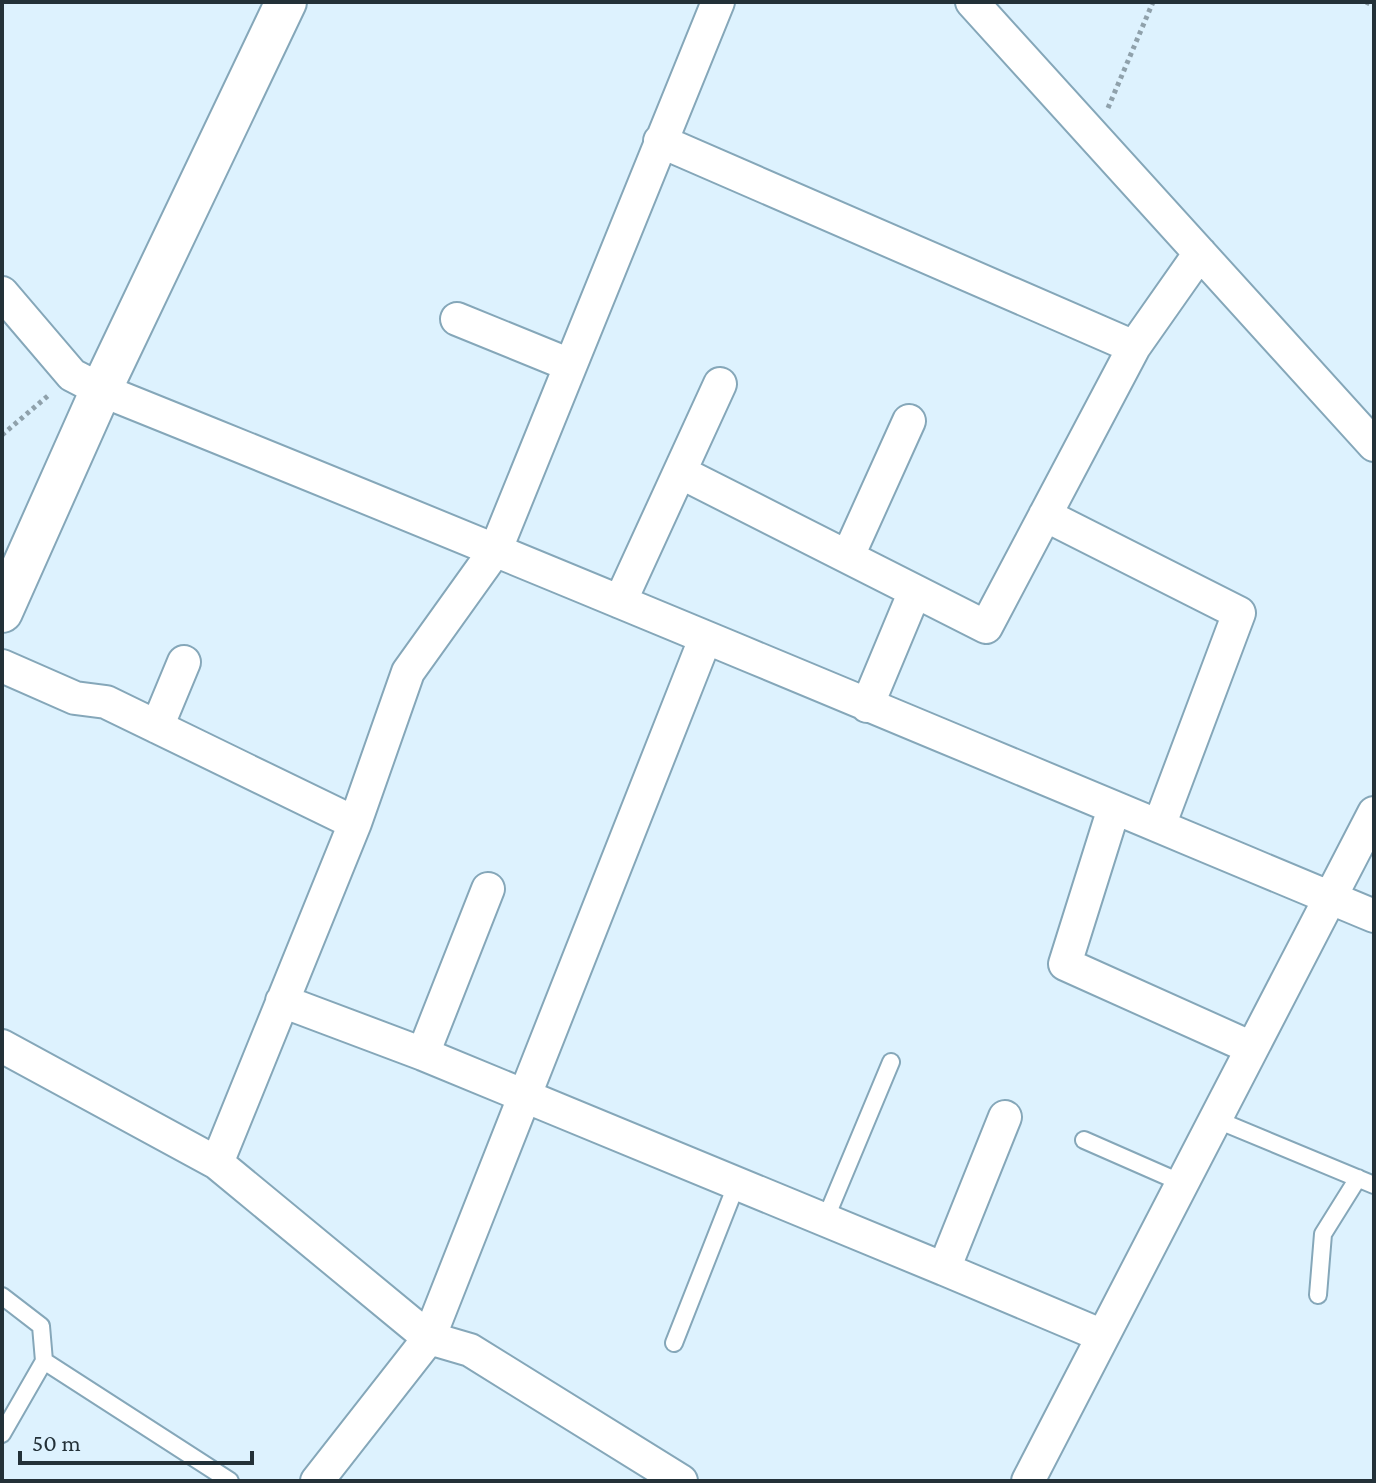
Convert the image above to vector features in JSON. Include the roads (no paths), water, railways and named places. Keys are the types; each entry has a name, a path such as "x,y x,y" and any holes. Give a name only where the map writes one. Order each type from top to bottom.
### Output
{"street":[{"path":"2,612 86,383 286,2"},
{"path":"217,1163 355,823 408,672 496,549 718,2"},
{"path":"972,2 1374,445"},
{"path":"660,141 1134,347"},
{"path":"680,472 986,627 1134,347 1200,253"},
{"path":"2,293 86,383 496,549 705,639 1374,916"},
{"path":"457,319 570,365"},
{"path":"620,602 720,384"},
{"path":"848,556 909,421"},
{"path":"1045,515 1239,613 1159,826"},
{"path":"867,706 915,591"},
{"path":"317,1481 429,1338 705,639"},
{"path":"157,727 184,662"},
{"path":"2,666 75,698 106,702 355,823"},
{"path":"1114,808 1065,964 1252,1048"},
{"path":"1028,1481 1374,813"},
{"path":"423,1054 488,889"},
{"path":"282,1001 423,1054 1103,1336"},
{"path":"2,1046 217,1163 429,1338 470,1350 681,1481"},
{"path":"944,1269 1005,1117"}],"lane":[{"path":"825,1220 891,1062"},
{"path":"1215,1119 1366,1181 1323,1234 1318,1295"},
{"path":"1084,1140 1182,1183"},
{"path":"674,1343 737,1183"},
{"path":"2,1296 41,1326 44,1361 2,1434"},
{"path":"44,1361 230,1481"}]}
